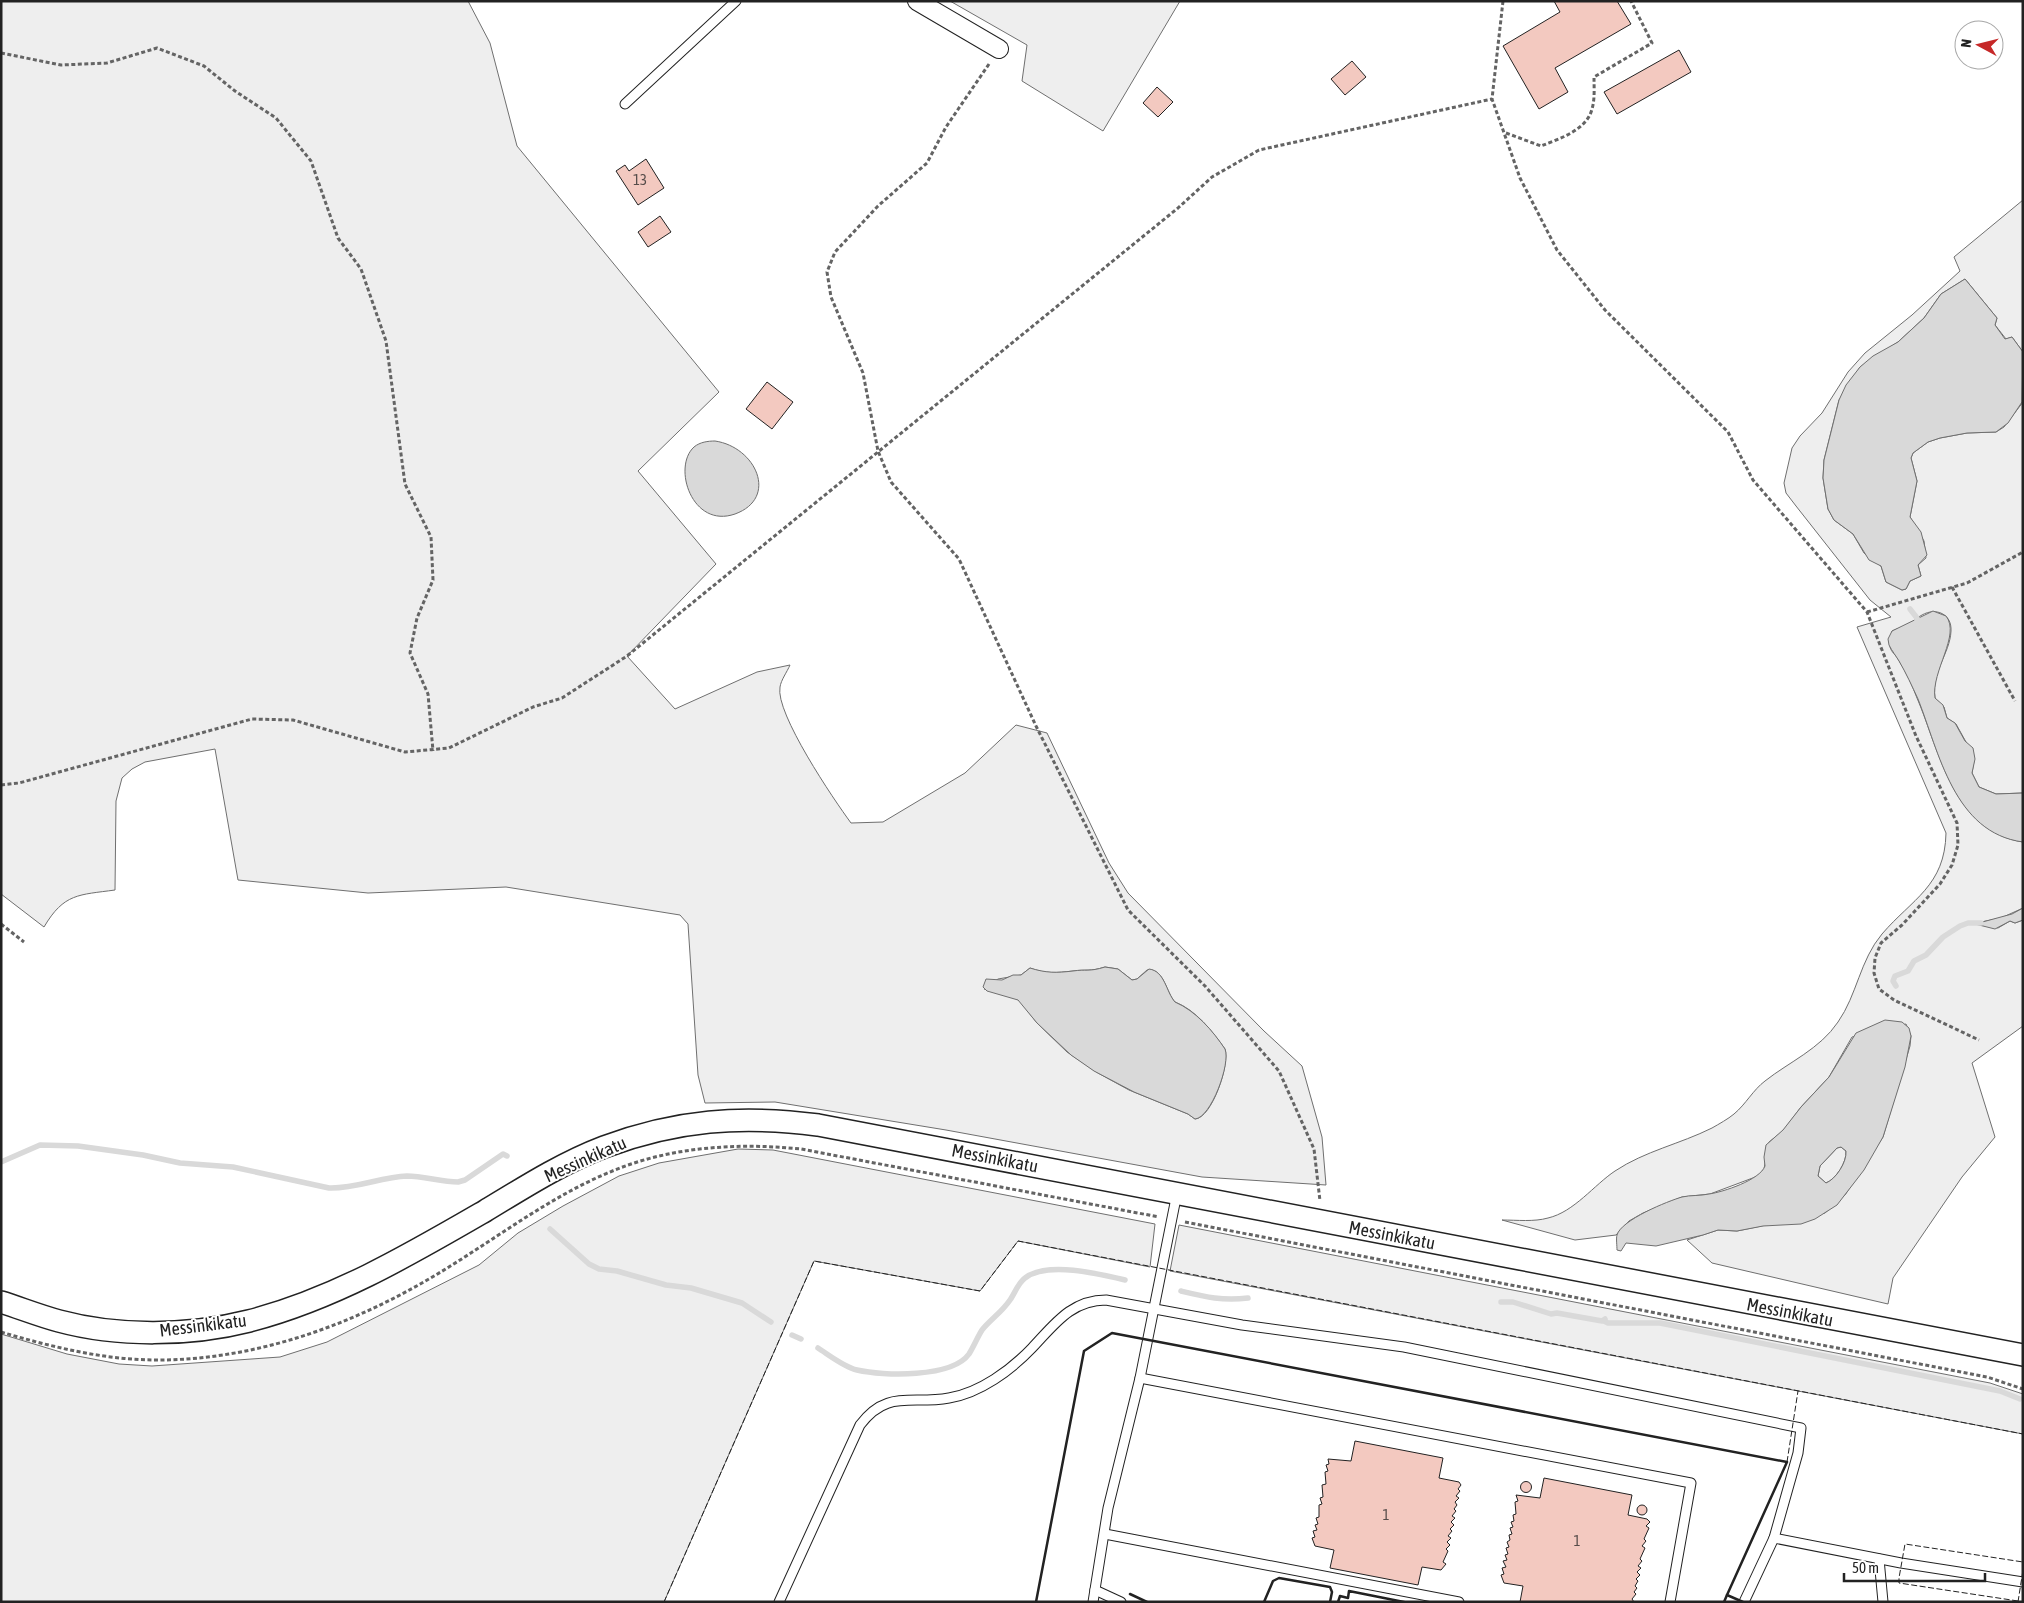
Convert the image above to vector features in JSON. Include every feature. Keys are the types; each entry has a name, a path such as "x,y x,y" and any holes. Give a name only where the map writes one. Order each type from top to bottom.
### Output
{"street":[{"path":"917,1 999,49"},
{"name":"Messinkikatu","path":"1,1302 60,1321 105,1330 186,1330 248,1322 313,1301 377,1272 551,1172 597,1150 672,1128 721,1120 755,1119 818,1125 2023,1355"}],"lane":[{"path":"625,104 736,1"},
{"path":"1093,1602 1108,1508 1140,1378 1177,1193"},
{"path":"779,1602 860,1425 877,1406 894,1401 948,1398 970,1393 994,1380 1013,1365 1032,1349 1055,1321 1070,1309 1084,1303 1106,1300 1242,1325 1404,1347 1801,1428 1798,1453 1774,1538 1744,1602"},
{"path":"1140,1378 1692,1484 1670,1602"},
{"path":"1105,1534 1459,1602"},
{"path":"1774,1538 1879,1559 2023,1582"},
{"path":"1879,1559 1883,1602"},
{"path":"1095,1590 1121,1602"}],"path":[{"path":"1503,1 1492,99 1506,133 1520,178 1557,250 1605,310 1728,432 1753,480 1868,612 1916,736 1957,823 1958,845 1952,865 1940,884 1882,944 1875,958 1874,973 1879,989 1894,1000 1979,1040"},
{"path":"1506,133 1541,146 1566,137 1588,120 1592,109 1594,78 1652,42 1631,1"},
{"path":"1,52 61,65 107,62 156,48 204,66 235,91 276,118 311,160 338,238 362,269 386,341 405,484 431,537 433,580 417,618 410,653 428,694 433,752"},
{"path":"999,49 946,127 927,162 878,206 835,252 827,272 831,297 863,373 878,451 891,482 959,560 1036,726 1128,910 1205,986 1279,1071 1314,1149 1322,1221"},
{"path":"1,785 20,783 252,719 293,720 406,752 433,752 449,748 533,707 562,698 627,656 1178,208 1212,176 1259,150 1492,99"},
{"path":"1868,612 1967,584 2023,552"},
{"path":"1952,587 2015,701"},
{"path":"1,924 24,942"},
{"path":"1,1332 70,1351 121,1358 157,1360 233,1354 313,1334 414,1288 534,1213 620,1168 648,1159 703,1149 740,1146 801,1149 1172,1219 1987,1377 2023,1389"}],"shaded area":[{"path":"1,1 468,1 490,43 517,146 719,392 638,471 716,564 627,656 675,709 757,672 790,665 780,687 781,699 787,716 807,756 851,823 883,822 965,773 1016,725 1047,733 1109,863 1128,893 1264,1031 1302,1066 1322,1137 1326,1185 1202,1177 946,1130 775,1102 705,1103 698,1075 688,924 680,915 506,887 368,893 238,880 215,749 145,762 132,769 122,778 116,801 115,890 82,895 66,902 58,908 44,927 1,894","holes":["1105,967 1118,969 1132,980 1137,979 1147,970 1157,972 1175,1002 1197,1016 1225,1049 1225,1066 1218,1089 1208,1110 1201,1116 1195,1119 1188,1114 1129,1090 1098,1073 1067,1052 1037,1023 1020,1001 1014,997 984,989 998,979 1021,975 1030,968 1051,973 1092,970"]},
{"path":"950,1 1180,1 1103,131 1022,81 1027,45"},
{"path":"2023,200 2023,352 2012,337 2006,339 1995,325 1997,318 1965,279 1941,294 1924,318 1898,342 1860,367 1839,400 1824,460 1823,478 1828,509 1834,520 1853,534 1864,553 1881,566 1886,582 1902,590 1906,589 1910,581 1921,576 1918,565 1926,558 1924,541 1910,517 1917,481 1911,458 1913,453 1928,442 1940,438 1967,433 1996,432 2004,427 2023,402 2023,793 1996,794 1979,787 1972,773 1974,761 1966,742 1956,724 1947,718 1944,707 1935,698 1934,688 1938,671 1950,639 1951,625 1946,616 1933,612 1920,616 1908,625 1892,631 1890,645 1891,650 1911,683 1952,786 1965,806 1980,822 1999,835 2023,842 2023,908 2001,918 1976,923 1998,928 2010,921 2015,923 2023,920 2023,1026 1972,1063 1995,1137 1962,1177 1893,1278 1888,1304 1712,1263 1687,1240 1718,1230 1737,1231 1825,1213 1845,1195 1883,1137 1910,1046 1911,1036 1906,1024 1852,1037 1829,1077 1801,1107 1783,1131 1769,1142 1764,1169 1758,1176 1710,1194 1682,1197 1643,1213 1629,1221 1616,1235 1575,1240 1502,1220 1537,1220 1557,1215 1575,1204 1626,1164 1712,1128 1734,1114 1774,1074 1804,1055 1831,1032 1850,1001 1863,966 1875,944 1893,922 1925,890 1940,866 1946,833 1857,627 1891,617 1870,600 1786,493 1784,483 1792,448 1800,436 1822,413 1848,372 1865,353 1912,315 1960,271 1954,257"},
{"path":"1965,279 1997,318 1995,325 2005,339 2012,337 2023,352 2022,402 2008,423 1996,432 1967,433 1940,438 1928,442 1913,453 1911,458 1917,481 1910,517 1921,532 1927,555 1918,565 1921,576 1910,581 1906,589 1902,590 1886,582 1881,566 1869,560 1853,534 1834,520 1828,509 1823,478 1824,460 1839,400 1846,385 1860,367 1873,356 1898,342 1924,318 1941,294"},
{"path":"715,441 729,445 742,453 751,463 757,474 759,485 756,497 748,507 735,514 720,516 707,513 697,505 690,494 686,481 685,468 688,456 694,447 704,442"},
{"path":"1933,611 1946,616 1950,624 1948,643 1937,676 1935,698 1943,705 1947,718 1955,723 1965,741 1973,748 1975,759 1972,773 1979,787 1996,794 2023,793 2023,842 2000,835 1980,823 1965,807 1952,787 1942,765 1918,699 1902,666 1889,645 1888,639 1892,631"},
{"path":"2023,908 2023,920 2015,923 2010,921 1995,929 1975,924 2012,914"},
{"path":"1105,967 1118,969 1132,980 1137,979 1149,969 1159,974 1175,1002 1203,1022 1225,1049 1225,1066 1218,1089 1207,1110 1201,1116 1195,1119 1188,1114 1134,1092 1094,1071 1071,1055 1037,1023 1018,1000 987,991 983,987 986,979 1002,980 1013,975 1021,975 1030,968 1056,972 1091,970"},
{"path":"1885,1020 1902,1022 1909,1028 1911,1036 1905,1067 1883,1137 1864,1170 1837,1205 1815,1219 1801,1224 1763,1226 1737,1231 1718,1230 1656,1246 1626,1243 1621,1251 1617,1250 1617,1236 1620,1229 1636,1217 1682,1197 1709,1194 1732,1188 1762,1171 1765,1166 1766,1145 1783,1130 1829,1077 1856,1033","holes":["1841,1147 1846,1151 1845,1160 1840,1170 1826,1183 1818,1176 1820,1166 1837,1148"]},
{"path":"1841,1147 1846,1151 1843,1165 1837,1174 1826,1183 1818,1176 1820,1166 1837,1148"},
{"path":"738,1149 773,1150 1155,1224 1150,1267 1018,1241 980,1291 814,1261 664,1602 1,1602 1,1334 67,1354 119,1364 152,1366 280,1357 327,1342 479,1265 518,1233 619,1176 659,1163"},
{"path":"1179,1225 1990,1383 2023,1394 2023,1434 1170,1271"}],"building":[{"path":"1554,1 1617,1 1631,24 1555,68 1568,92 1539,109 1503,46 1560,12"},
{"path":"1679,50 1691,72 1617,114 1604,92"},
{"path":"1352,61 1366,77 1345,95 1331,79"},
{"path":"1157,87 1173,102 1158,117 1143,103"},
{"path":"646,159 664,188 638,205 616,171 625,165 629,171"},
{"path":"660,216 671,232 648,247 638,232"},
{"path":"767,382 793,402 772,429 746,409"},
{"path":"1355,1441 1443,1458 1439,1478 1459,1482 1461,1485 1458,1489 1460,1491 1456,1496 1459,1498 1455,1502 1457,1505 1454,1509 1456,1511 1452,1516 1455,1518 1451,1522 1454,1525 1450,1529 1452,1531 1448,1536 1451,1538 1447,1542 1450,1545 1446,1549 1448,1551 1443,1562 1446,1564 1441,1570 1422,1567 1418,1585 1330,1568 1334,1550 1315,1546 1312,1538 1315,1537 1313,1531 1317,1530 1315,1525 1318,1524 1316,1518 1319,1517 1319,1505 1322,1504 1320,1498 1323,1497 1322,1485 1326,1484 1325,1472 1328,1471 1326,1465 1329,1464 1328,1459 1351,1461"},
{"path":"1544,1478 1632,1495 1628,1515 1647,1519 1650,1522 1646,1526 1649,1528 1644,1539 1646,1541 1642,1546 1645,1548 1640,1559 1642,1561 1638,1566 1641,1568 1637,1572 1640,1575 1636,1579 1638,1581 1635,1586 1637,1588 1634,1592 1636,1594 1632,1599 1634,1602 1520,1602 1523,1586 1504,1583 1501,1575 1504,1574 1502,1568 1506,1567 1503,1561 1507,1560 1505,1555 1508,1554 1506,1548 1509,1547 1507,1542 1510,1540 1509,1535 1512,1534 1510,1528 1513,1527 1511,1522 1514,1521 1513,1515 1516,1514 1515,1502 1518,1501 1516,1495 1540,1498"},
{"path":"1524,1482 1528,1482 1531,1487 1530,1491 1524,1492 1521,1489 1521,1485"},
{"path":"1640,1505 1644,1505 1647,1510 1646,1514 1640,1515 1637,1512 1637,1508"}],"waterway":[{"path":"1910,609 1917,618 1917,624"},
{"path":"1896,986 1893,981 1895,976 1908,971 1914,961 1926,955 1943,937 1968,923 1981,923"},
{"path":"1,1162 40,1145 78,1146 143,1155 180,1163 233,1167 329,1188 339,1188 407,1176 458,1182 465,1180 503,1154 507,1156"},
{"path":"550,1229 589,1264 599,1269 617,1271 666,1285 691,1288 742,1303 771,1322"},
{"path":"818,1348 842,1364 857,1370 899,1374 933,1371 960,1362 969,1354 982,1330 1007,1304 1018,1285 1025,1278 1035,1273 1046,1270 1074,1270 1125,1280"},
{"path":"1181,1291 1214,1298 1248,1298"},
{"path":"1501,1302 1513,1302 1551,1314 1557,1313 1602,1321 1605,1319"},
{"path":"1604,1321 1608,1323 1660,1323 2000,1391 2020,1399"},
{"path":"792,1335 801,1339"}],"fence":[{"path":"664,1602 814,1261 980,1291 1018,1241 2023,1434"},
{"path":"1787,1462 1798,1391"},
{"path":"2018,1601 1899,1583 1899,1578 1905,1544 2023,1562"},
{"path":"2018,1602 2023,1570"}],"wall":[{"path":"1036,1602 1084,1351 1112,1333 1787,1462 1727,1595 1743,1602"},
{"path":"1264,1602 1273,1581 1279,1578 1330,1587 1332,1592 1330,1602"},
{"path":"1338,1602 1340,1596 1348,1598 1349,1591 1404,1602"},
{"path":"1130,1594 1147,1602"},
{"path":"1724,1602 1727,1595"}]}
